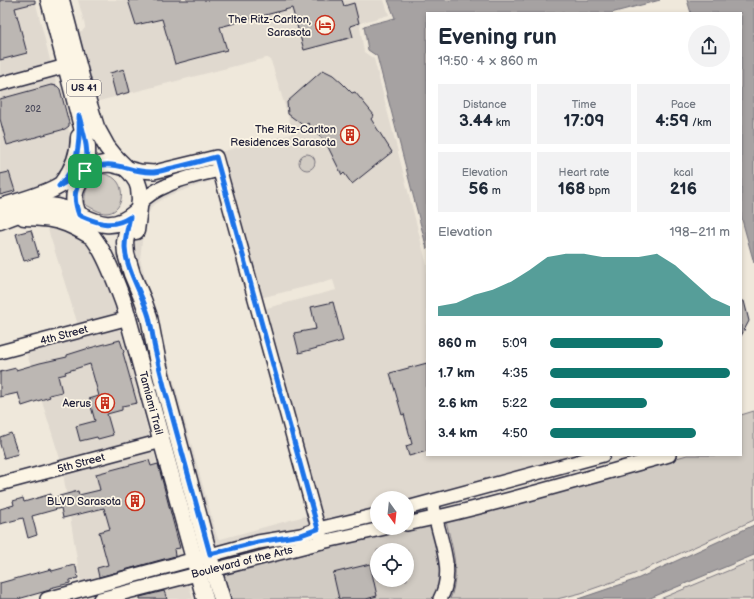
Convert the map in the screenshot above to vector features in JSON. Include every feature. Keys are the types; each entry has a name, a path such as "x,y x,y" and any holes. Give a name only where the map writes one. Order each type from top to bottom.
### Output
{"main road":[{"name":"US 41","path":"49,0 87,146 85,171 78,184 75,194 75,205 79,215"},
{"name":"US 41","path":"61,0 96,127 107,147 131,173 140,193 140,203 136,211 130,217"},
{"path":"59,186 70,173 78,152 79,116"},
{"path":"1,216 27,200 59,186 85,171 100,165 112,164 124,167"},
{"path":"140,203 134,250 135,261 145,295 149,317"},
{"path":"1,216 48,206 60,208 98,223 118,223 130,217"},
{"name":"Tamiami Trail","path":"79,215 105,257 118,287 129,318 162,441 204,564 222,599"},
{"path":"1,216 53,219 68,224 93,236"},
{"name":"Tamiami Trail","path":"130,217 125,242 126,254 132,274 149,317 204,564 205,599"}],"street":[{"path":"0,84 66,66"},
{"path":"124,167 140,171 154,172 173,168 218,164"},
{"path":"140,203 174,182 218,164"},
{"path":"218,164 320,535"},
{"name":"4th Street","path":"0,352 129,318"},
{"name":"5th Street","path":"0,484 162,441"},
{"path":"414,506 599,456"},
{"path":"414,522 665,456"},
{"path":"432,501 446,566 446,583 440,599"},
{"name":"Boulevard of the Arts","path":"47,599 204,564 320,535 370,517"},
{"name":"Boulevard of the Arts","path":"320,535 370,530"},
{"name":"Boulevard of the Arts","path":"100,599 204,564"}],"shaded area":[{"path":"0,0 35,0 51,64 0,78"},
{"path":"78,0 384,0 389,15 363,22 361,23 360,27 364,52 374,59 426,261 426,456 579,456 414,500 414,491 370,491 370,511 322,523 263,309 336,290 333,280 260,298 220,152 291,134 292,129 271,61 266,58 99,101 96,104 77,29 82,31 85,28"},
{"path":"388,0 660,0 615,12 426,12 426,245 377,56 368,50 364,26 395,18"},
{"path":"687,0 754,0 754,263 742,220 742,12 691,12"},
{"path":"54,75 79,168 52,185 3,199 0,189 0,90"},
{"path":"304,154 310,154 315,159 313,168 310,170 304,170 299,165 299,159"},
{"path":"104,174 115,179 121,188 121,199 119,205 112,212 106,213 86,205 85,199 87,188 95,175"},
{"path":"217,178 170,195 152,206 144,224 140,259 217,537 221,539 309,515 312,525 213,548 133,248 135,233 148,203 165,193"},
{"path":"45,220 77,221 106,272 117,315 78,325"},
{"path":"120,326 150,438 61,462 26,351"},
{"path":"754,411 754,520 632,575 581,593 557,599 450,599 455,580 455,570 453,550 446,521 590,483 684,456 742,456 742,415"},
{"name":"BLVD Sarasota","path":"153,449 182,556 81,584 63,473"},
{"path":"436,523 444,558 438,599 228,599 220,574 323,547 380,535 414,535 414,528"},
{"path":"754,525 754,555 648,599 578,599 637,579"},
{"path":"754,560 754,599 660,599"},
{"path":"188,581 193,599 122,599"}],"building":[{"path":"0,0 35,0 35,3 15,8 27,53 0,60"},
{"path":"128,0 342,0 344,6 354,3 359,23 350,26 353,37 304,50 292,8 220,27 227,50 175,64 162,19 136,25"},
{"path":"124,69 130,92 116,96 110,73"},
{"name":"The Ritz-Carlton Residences Sarasota","path":"323,70 333,75 352,93 355,92 374,115 371,119 392,152 352,184 344,173 342,175 326,143 308,123 304,126 288,114 287,102"},
{"path":"51,85 57,86 60,89 69,126 65,129 7,145 0,119 0,99"},
{"path":"9,172 15,191 0,195 0,174"},
{"path":"31,230 39,257 24,261 16,234"},
{"path":"742,301 744,301 749,321 742,334"},
{"path":"333,302 343,341 299,353 294,333 316,329 311,307"},
{"path":"120,340 137,403 122,406 122,410 107,414 113,435 98,439 97,437 80,441 76,426 95,421 89,399 99,396 90,364 65,372 66,374 58,376 62,392 49,395 50,397 22,406 18,393 0,397 0,372 16,368 16,370 67,357 67,355"},
{"path":"426,363 426,451 409,456 406,446 412,444 404,414 402,415 390,373"},
{"path":"11,433 18,454 4,458 0,444 0,437"},
{"name":"BLVD Sarasota","path":"149,460 151,466 158,464 180,548 174,549 175,556 99,577 97,568 108,565 99,532 110,529 104,508 63,518 61,508 32,516 37,535 28,538 23,518 0,524 0,509 14,505 13,501 23,498 24,502 51,494 52,498 78,491 79,495 100,490 96,474"},
{"path":"370,564 370,587 375,587 377,596 366,599 339,599 333,573"},
{"path":"74,565 76,567 78,578 70,580 70,583 18,599 0,599 0,583 51,569 52,571"},
{"path":"164,591 167,599 140,599 140,597"}],"place":[{"name":"The Ritz-Carlton, Sarasota","path":"325,25"},
{"name":"The Ritz-Carlton Residences Sarasota","path":"350,135"},
{"name":"Aerus","path":"105,403"},
{"name":"BLVD Sarasota","path":"135,501"}],"route":[{"path":"85,171 59,186 70,173 78,152 80,129 79,116 87,146 85,171 100,165 112,164 140,171 154,172 216,157 318,529 301,535 258,542 210,554 165,390 149,317 128,264 125,242 130,217 118,223 108,224 98,223 79,215 75,205 75,194 78,184 85,171"}]}
